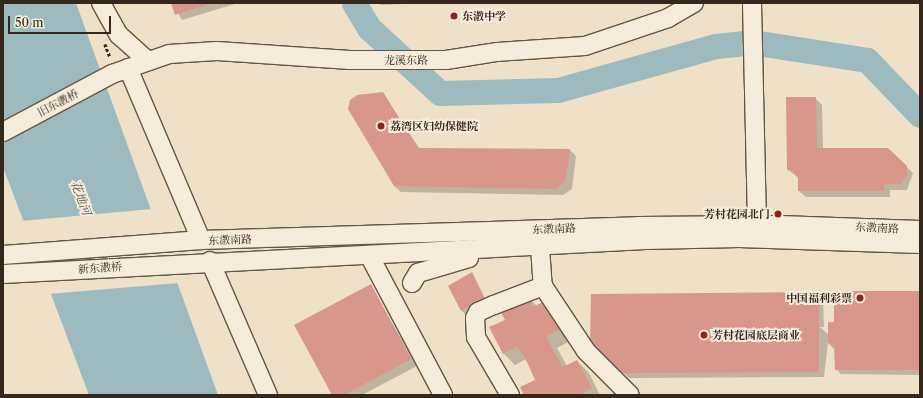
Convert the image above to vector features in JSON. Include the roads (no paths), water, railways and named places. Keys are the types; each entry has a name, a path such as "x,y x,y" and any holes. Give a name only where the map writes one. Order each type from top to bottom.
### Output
{"street":[{"path":"101,3 119,35 147,60"},
{"name":"龙溪东路","path":"120,71 147,60 193,51 350,60 446,60 497,52 585,46 668,18 694,3"},
{"path":"751,10 757,225"},
{"path":"120,71 194,241"},
{"name":"旧东漖桥","path":"3,132 120,71"},
{"name":"东漖南路","path":"194,241 757,225 920,230"},
{"name":"东漖南路","path":"203,261 739,238 920,244"},
{"name":"新东漖桥","path":"3,255 194,241"},
{"path":"540,247 543,286 586,350 630,395"},
{"path":"412,283 418,273 469,258 469,249"},
{"path":"369,255 443,395"},
{"path":"203,261 268,395"},
{"name":"新东漖桥","path":"3,274 203,261"},
{"path":"510,395 476,338 475,318 478,312 494,304 543,286"}],"water":[{"name":"花地河","path":"3,3 76,3 218,395 89,395 3,167"}],"waterway":[{"path":"354,3 369,28 440,93 558,90 716,46 752,42 867,60 920,115"}],"place":[{"name":"东漖中学","path":"454,16"},
{"name":"荔湾区妇幼保健院","path":"381,126"},
{"name":"芳村花园北门","path":"778,214"},
{"name":"中国福利彩票","path":"860,298"},
{"name":"芳村花园底层商业","path":"704,335"}]}
